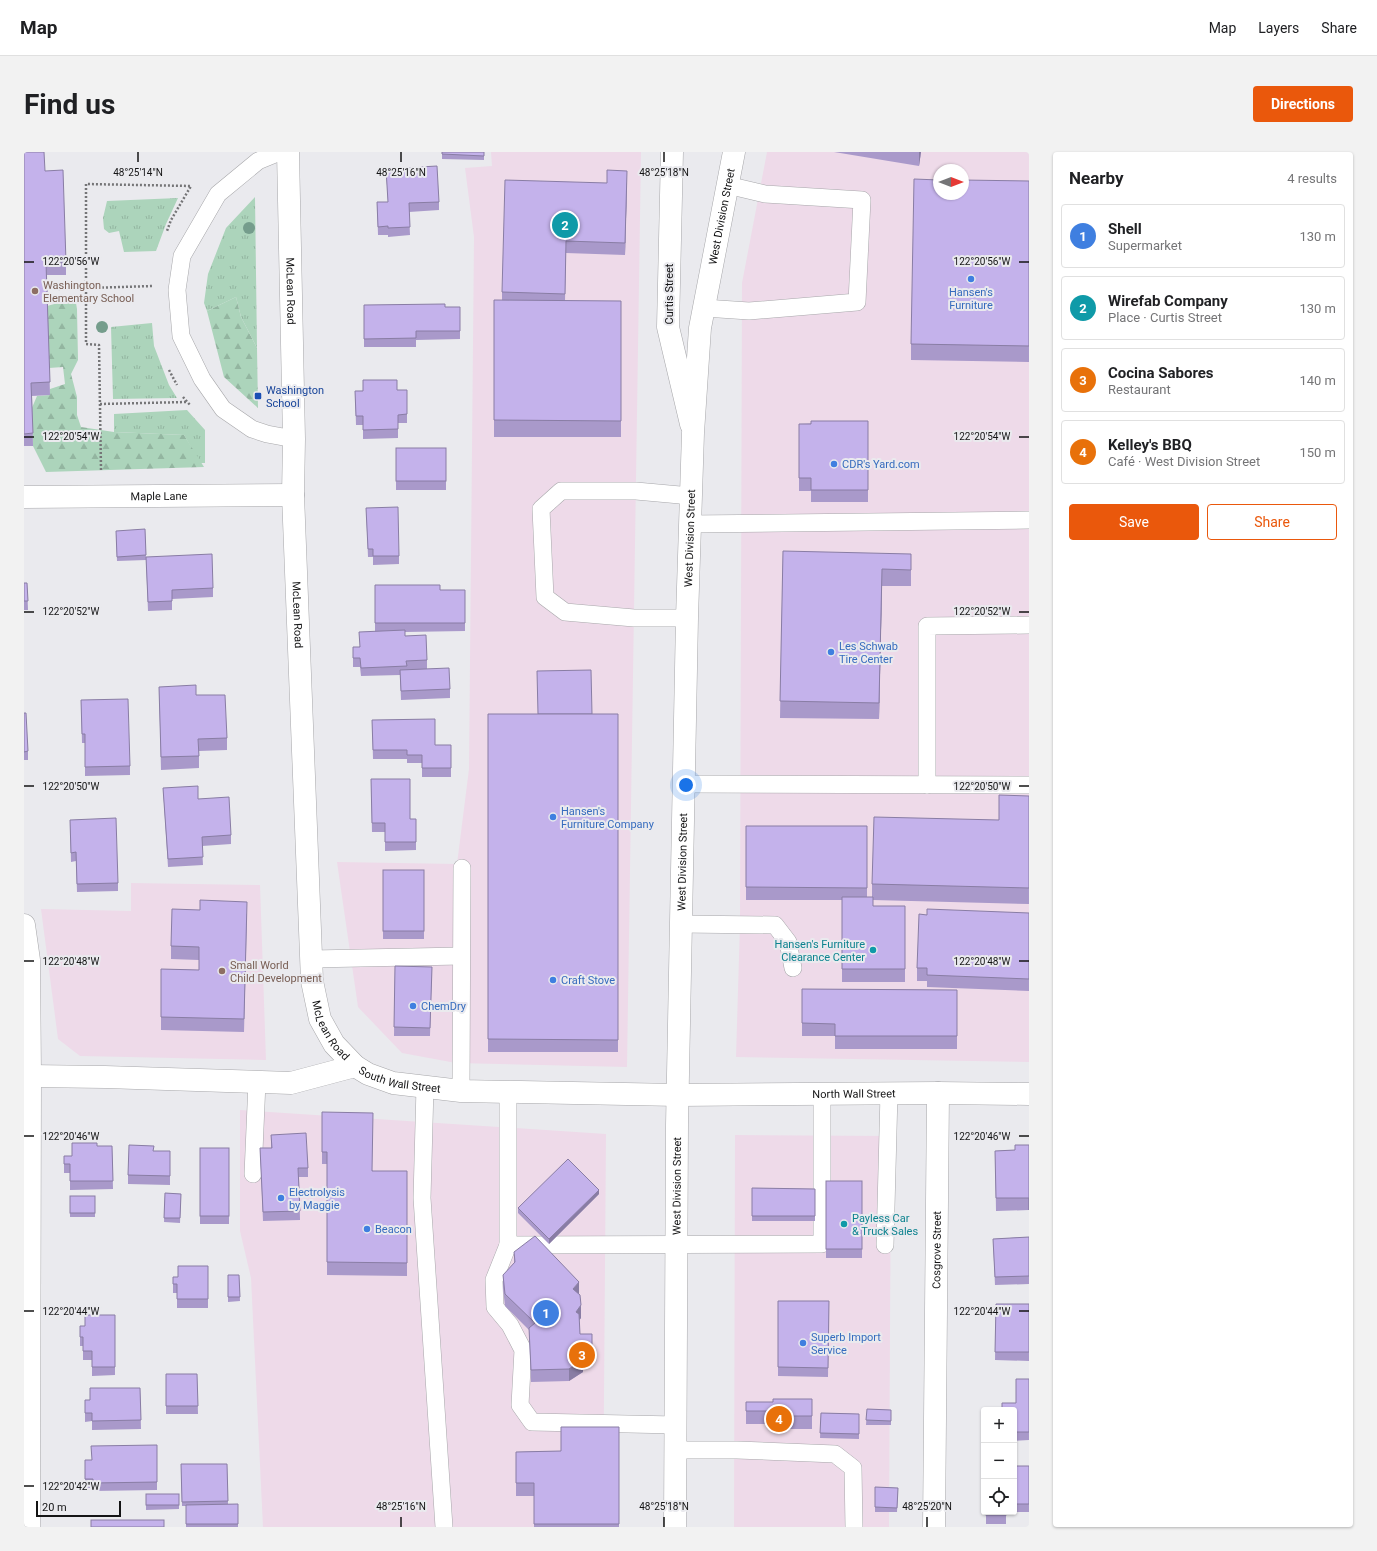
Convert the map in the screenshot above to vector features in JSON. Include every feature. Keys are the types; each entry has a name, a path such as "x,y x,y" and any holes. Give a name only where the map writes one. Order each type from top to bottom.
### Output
{"street":[{"name":"McLean Road","path":"288,152 294,495 312,981 320,1019 334,1044 355,1066"},
{"name":"Curtis Street","path":"672,152 668,327 693,433"},
{"name":"West Division Street","path":"675,1527 678,1094 683,784 693,433 700,328 734,152"},
{"name":"Maple Lane","path":"24,497 294,495"},
{"path":"24,925 29,960 30,1076 29,1527"},
{"name":"South Wall Street","path":"30,1076 291,1083 355,1066 368,1074 393,1083 461,1091 678,1094"},
{"name":"Cosgrove Street","path":"934,1527 938,1093"},
{"name":"North Wall Street","path":"678,1094 1029,1094"}],"lane":[{"path":"280,152 258,161 218,194 182,256 177,290 181,336 202,379 223,409 252,429 267,434 294,439"},
{"path":"704,308 749,311 857,302 862,200 765,194 727,185"},
{"path":"687,618 634,618 565,612 545,597 541,509 561,491 636,491 691,496"},
{"path":"690,524 1029,520"},
{"path":"927,785 927,626 1029,625"},
{"path":"683,784 1029,785"},
{"path":"461,1091 462,868"},
{"path":"681,924 775,925 788,942 793,968"},
{"path":"312,959 461,956"},
{"path":"253,1174 257,1082"},
{"path":"425,1087 422,1198 444,1527"},
{"path":"508,1092 508,1245 494,1280 494,1307 510,1325 523,1350 520,1405 532,1422 676,1425"},
{"path":"885,1245 889,1093"},
{"path":"508,1245 822,1244 822,1094"},
{"path":"676,1450 737,1450 835,1454 853,1468 854,1527"}],"path":[{"path":"101,470 100,345 86,344 86,184 191,186 171,220 166,234"},
{"path":"58,289 155,286 155,292"},
{"path":"168,367 186,402 191,406"},
{"path":"100,404 186,402"}],"shaded area":[{"path":"491,152 641,152 627,1067 456,1063 402,1053 358,1007 337,862 457,864 469,769 474,237 465,168 492,166"},
{"path":"767,152 1029,152 1029,1062 736,1057 740,924 742,283"},
{"path":"131,883 260,885 266,1060 80,1056 58,1039 41,909 131,911"},
{"path":"240,1110 606,1134 603,1527 263,1527 251,1278 240,1231"},
{"path":"735,1135 891,1136 889,1527 734,1527"}],"green space":[{"path":"255,197 257,348 241,317 236,297 207,311 204,303 208,274 226,228"},
{"path":"178,198 156,251 124,252 119,231 109,233 104,229 103,218 107,201"},
{"path":"236,297 241,317 257,348 258,408 224,377 207,311"},
{"path":"69,300 76,303 77,309 78,360 71,374 77,397 77,415 81,427 114,432 184,435 204,467 46,472 33,446 31,410 37,396 50,395 50,389 65,384 63,367 49,368 47,306"},
{"path":"152,323 154,346 169,385 177,398 113,399 111,327"},
{"path":"187,410 205,430 205,463 200,463 184,435 114,432 114,414"}],"building":[{"name":"Washington Elementary School","path":"24,152 44,152 45,171 63,170 66,262 46,263 50,382 31,383 33,433 24,434"},
{"path":"442,152 484,152 484,156 442,154"},
{"path":"437,166 439,202 409,203 410,227 378,227 377,202 388,202 386,169"},
{"path":"607,170 627,171 625,243 566,241 565,294 502,292 505,180 607,183"},
{"name":"Hansen's Furniture","path":"914,179 933,180 933,200 969,200 969,180 1029,181 1029,346 911,344"},
{"path":"494,300 621,301 621,421 494,420"},
{"path":"445,304 445,307 460,307 460,331 416,331 416,338 364,339 364,305"},
{"path":"363,380 397,380 397,390 407,390 407,414 398,415 398,429 363,430 363,416 356,416 355,391 363,391"},
{"name":"CDR's Yard.com","path":"811,421 868,421 868,490 811,490 811,478 799,478 799,424 811,424"},
{"path":"396,448 446,448 446,481 396,481"},
{"path":"398,507 399,556 373,556 373,549 368,549 366,508"},
{"path":"145,529 146,555 117,557 116,531"},
{"name":"Les Schwab Tire Center","path":"783,551 911,554 911,570 882,569 879,703 780,701"},
{"path":"212,554 213,588 172,590 172,601 148,602 146,557"},
{"path":"24,583 27,583 28,601 24,601"},
{"path":"375,585 440,585 440,590 465,590 465,623 375,623"},
{"path":"405,630 405,636 426,635 427,660 406,661 407,666 361,668 360,658 353,658 353,647 360,647 359,632"},
{"path":"449,668 450,689 401,691 400,670"},
{"path":"591,670 592,714 538,714 537,671"},
{"path":"196,685 196,695 225,695 227,738 198,739 199,756 161,757 159,687"},
{"path":"128,699 130,766 85,767 85,734 82,734 81,700"},
{"path":"24,713 26,713 28,751 24,752"},
{"path":"488,714 618,714 618,1040 488,1039"},
{"path":"435,719 435,745 451,745 451,768 422,768 422,755 407,755 407,750 373,750 372,720"},
{"path":"371,779 410,779 410,819 416,819 416,842 385,842 385,823 372,823"},
{"path":"198,786 198,799 229,797 231,835 202,837 203,857 168,859 163,788"},
{"path":"999,795 1029,796 1029,888 872,884 874,817 999,820"},
{"path":"116,818 118,883 77,884 76,852 71,853 70,820"},
{"path":"746,826 867,826 867,888 746,887"},
{"path":"383,870 424,870 424,931 383,931"},
{"name":"Hansen's Furniture Clearance Center","path":"842,897 873,897 873,906 905,906 905,969 842,969"},
{"name":"Small World Child Development","path":"200,900 247,902 244,1019 161,1017 161,969 199,970 199,947 171,946 172,909 200,910"},
{"path":"927,909 1029,913 1029,979 927,975 927,968 917,968 919,914 927,915"},
{"name":"ChemDry","path":"395,966 432,967 430,1028 394,1027"},
{"path":"802,989 957,990 957,1036 835,1036 835,1024 802,1023"},
{"name":"Beacon","path":"322,1112 373,1113 372,1171 407,1171 407,1263 327,1262 327,1152 322,1152"},
{"name":"Electrolysis by Maggie","path":"306,1133 308,1168 298,1168 300,1211 263,1212 260,1148 272,1148 271,1135"},
{"path":"72,1143 97,1143 97,1146 112,1146 113,1181 70,1181 70,1164 64,1164 64,1156 72,1156"},
{"path":"129,1145 154,1146 153,1151 170,1151 170,1176 128,1175"},
{"path":"1015,1145 1029,1145 1029,1198 996,1198 995,1151 1015,1150"},
{"path":"200,1148 229,1148 229,1216 200,1216"},
{"path":"568,1159 599,1190 549,1239 518,1208"},
{"name":"Payless Car & Truck Sales","path":"826,1181 862,1181 862,1249 826,1249"},
{"path":"752,1188 815,1189 815,1216 752,1216"},
{"path":"165,1193 181,1194 180,1218 164,1218"},
{"path":"70,1196 95,1196 95,1213 70,1213"},
{"path":"535,1236 579,1282 573,1289 580,1295 581,1305 576,1312 579,1314 580,1334 592,1334 592,1349 581,1349 583,1359 569,1369 531,1370 529,1328 535,1323 505,1294 503,1275 515,1262 514,1252"},
{"path":"1029,1237 1029,1276 995,1277 993,1239"},
{"path":"178,1266 208,1266 208,1299 177,1299 177,1284 173,1284 173,1277 178,1277"},
{"path":"228,1275 239,1275 240,1297 228,1297"},
{"name":"Superb Import Service","path":"778,1301 829,1301 828,1368 778,1367"},
{"path":"996,1304 1029,1304 1029,1352 995,1352"},
{"path":"85,1315 115,1315 115,1367 92,1367 92,1351 83,1351 83,1337 80,1337 80,1326 85,1326"},
{"path":"166,1374 197,1374 198,1406 166,1406"},
{"path":"1016,1379 1029,1379 1029,1432 1017,1432 1017,1407 1002,1407 1002,1403 1016,1403"},
{"path":"90,1388 140,1388 141,1420 92,1421 92,1413 85,1413 85,1400 90,1400"},
{"path":"773,1399 812,1399 812,1416 772,1416 772,1411 746,1411 746,1402 773,1402"},
{"path":"867,1409 891,1410 891,1421 866,1420"},
{"path":"821,1413 859,1414 859,1434 820,1433"},
{"path":"561,1427 619,1427 619,1524 534,1524 534,1483 516,1483 516,1452 561,1451"},
{"path":"157,1445 157,1482 93,1483 93,1479 85,1479 85,1460 92,1460 91,1446"},
{"path":"181,1464 227,1464 228,1501 182,1502"},
{"path":"1017,1466 1029,1466 1029,1504 1017,1504"},
{"path":"875,1487 898,1488 897,1508 875,1507"},
{"path":"146,1494 179,1494 179,1505 146,1505"},
{"path":"238,1504 238,1524 186,1524 186,1505"},
{"path":"91,1520 164,1520 164,1527 91,1527"}],"place":[{"name":"Wirefab Company","path":"565,225"},
{"name":"Hansen's Furniture","path":"971,279"},
{"name":"Washington Elementary School","path":"35,291"},
{"name":"Washington School","path":"258,396"},
{"name":"CDR's Yard.com","path":"834,464"},
{"name":"Les Schwab Tire Center","path":"831,652"},
{"name":"Hansen's Furniture Company","path":"553,817"},
{"name":"Hansen's Furniture Clearance Center","path":"873,950"},
{"name":"Small World Child Development","path":"222,971"},
{"name":"Craft Stove","path":"553,980"},
{"name":"ChemDry","path":"413,1006"},
{"name":"Electrolysis by Maggie","path":"281,1198"},
{"name":"Payless Car & Truck Sales","path":"844,1224"},
{"name":"Beacon","path":"367,1229"},
{"name":"Shell","path":"546,1313"},
{"name":"Superb Import Service","path":"803,1343"},
{"name":"Cocina Sabores","path":"582,1355"},
{"name":"Kelley's BBQ","path":"779,1419"}]}
